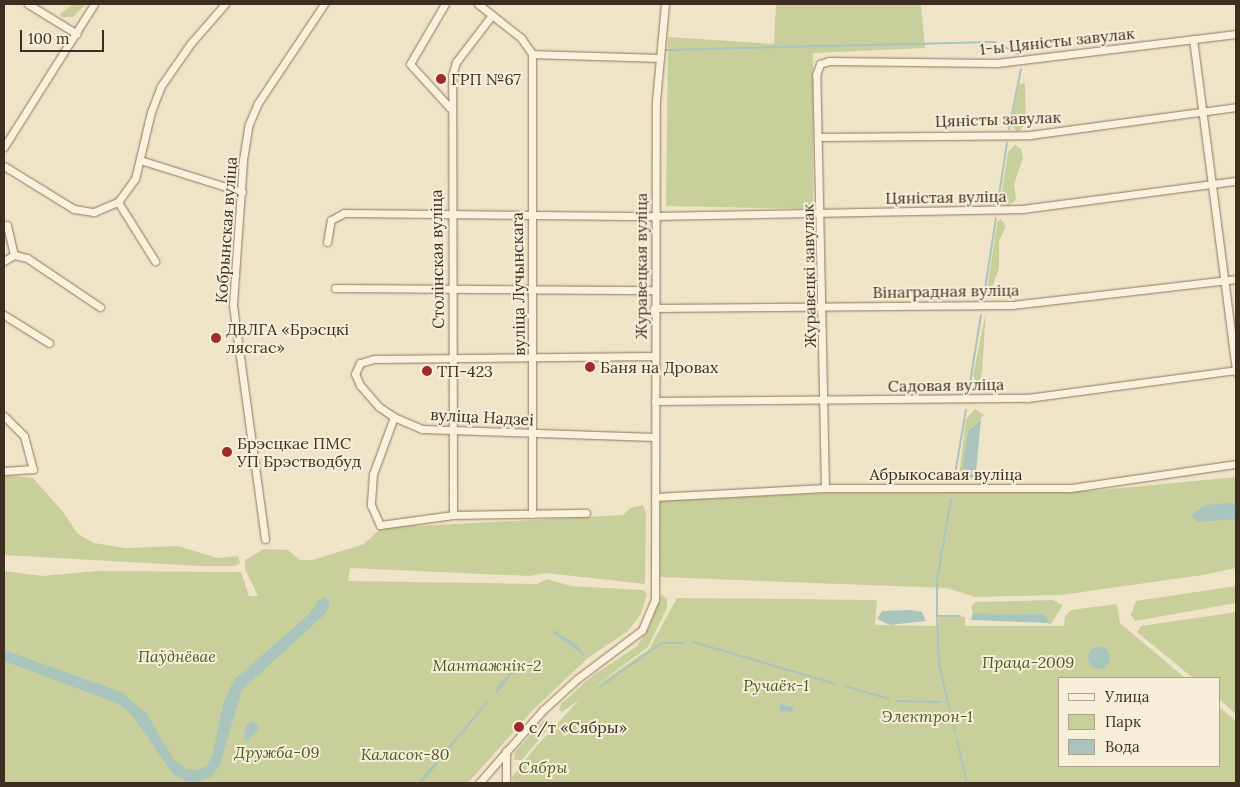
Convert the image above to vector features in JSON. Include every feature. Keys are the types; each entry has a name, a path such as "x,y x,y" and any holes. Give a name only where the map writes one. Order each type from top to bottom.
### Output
{"street":[{"path":"28,4 76,34"},
{"path":"4,148 94,4"},
{"name":"Кобрынская вуліца","path":"265,539 233,304 249,124 254,110 324,4"},
{"path":"445,4 410,64 450,108"},
{"path":"478,4 523,41 532,54 658,58"},
{"name":"Журавецкая вуліца","path":"479,783 506,751 571,684 615,653 642,630 655,600 654,216 658,58 666,4"},
{"path":"4,166 74,210 94,212 118,202 133,184 161,86 221,5"},
{"name":"Столінская вуліца","path":"453,515 454,432 450,108 454,67 492,15"},
{"name":"1-ы Цяністы завулак","path":"820,64 829,61 997,63 1236,34"},
{"path":"1193,39 1210,184 1236,371"},
{"name":"вуліца Лучынскага","path":"532,54 530,216 533,358 532,514"},
{"name":"Журавецкі завулак","path":"820,64 816,75 822,213 825,400 824,488"},
{"name":"Цяністы завулак","path":"819,137 1030,135 1236,107"},
{"path":"140,160 242,192"},
{"name":"Цяністая вуліца","path":"327,242 331,220 341,213 654,216 1032,208 1236,181"},
{"path":"118,202 155,261"},
{"path":"7,225 14,255"},
{"path":"4,261 14,255 26,258 100,307"},
{"name":"Вінаградная вуліца","path":"654,308 1024,304 1236,278"},
{"path":"335,288 654,290"},
{"path":"4,315 49,343"},
{"path":"586,513 453,515 380,525 371,505 373,474 394,417 358,383 354,374 358,365 369,360 655,356"},
{"name":"Садовая вуліца","path":"655,401 1034,397 1236,371"},
{"path":"4,416 24,436 33,469 4,471"},
{"name":"вуліца Надзеі","path":"394,417 422,429 454,432 654,436"},
{"name":"Абрыкосавая вуліца","path":"655,497 824,488 1071,488 1236,464"},
{"path":"506,751 506,783"}],"green space":[{"path":"73,4 86,4 73,17 62,17 60,14"},
{"path":"776,4 921,4 925,48 813,53 813,209 666,206 668,37 774,44"},
{"path":"1025,83 1026,124 1018,132 1011,125 1019,84"},
{"path":"1015,145 1021,149 1023,158 1014,184 1016,200 1008,206 1001,197 1008,152"},
{"path":"1001,219 1006,226 999,241 999,269 989,295 987,291 997,222"},
{"path":"986,312 982,371 980,380 976,382 973,375"},
{"path":"975,409 984,415 968,431 963,474 959,476 966,419"},
{"path":"4,475 33,478 63,512 78,534 94,543 125,548 178,546 217,558 238,556 240,563 235,566 200,566 4,555"},
{"path":"1236,477 1236,568 1203,575 1061,595 975,597 947,588 660,577 660,501 827,493 1091,491"},
{"path":"643,505 646,513 645,584 546,573 529,576 350,568 348,581 537,584 547,579 571,586 643,590 647,594 641,614 628,631 588,658 533,710 468,783 4,783 4,571 42,576 97,571 241,572 249,596 258,596 245,569 245,560 264,549 288,550 300,560 313,560 364,544 381,528 623,515 630,508"},
{"path":"1236,586 1236,603 1135,621 1131,615 1136,601"},
{"path":"662,594 667,600 667,608 648,647 590,690 649,649 677,598 877,600 875,625 938,626 939,617 965,617 965,626 1064,626 1065,616 1071,610 1117,604 1120,623 1184,677 1058,677 1058,767 1220,767 1220,708 1236,721 1236,783 513,783 512,777 533,750 579,700 562,712 559,710 561,704 591,677 637,646 649,627"},
{"path":"1052,600 1063,605 1051,624 1047,623 1049,620 1044,614 973,613 971,607 975,602"},
{"path":"1236,612 1236,714 1220,700 1220,677 1192,677 1137,632 1141,626"},
{"path":"544,720 551,722 551,725 522,760 514,760 515,752"}],"water":[{"path":"981,419 976,473 972,479 966,480 963,466 968,431"},
{"path":"1236,504 1236,519 1198,522 1191,515 1205,505"},
{"path":"326,597 330,605 325,614 242,690 219,767 210,777 198,782 185,781 173,774 132,715 119,704 4,661 4,650 121,692 147,714 174,760 186,769 197,770 206,766 212,757 223,704 234,680 309,614 319,600"},
{"path":"911,610 922,612 926,621 890,625 877,619 882,611"},
{"path":"973,613 1044,614 1049,620 1047,623 971,620"},
{"path":"554,630 578,646 586,657 553,633"},
{"path":"1099,647 1107,650 1110,658 1107,666 1099,669 1091,666 1088,658 1091,650"},
{"path":"524,659 498,692 495,693 498,686"},
{"path":"489,701 422,783 418,783 486,702"},
{"path":"780,704 793,707 793,712 780,711"},
{"path":"253,721 260,727 247,741 244,739 245,730 248,723"}],"waterway":[{"path":"664,50 994,42 1023,56"},
{"path":"1009,129 1021,69"},
{"path":"998,202 1007,143"},
{"path":"984,296 996,218"},
{"path":"969,389 981,315"},
{"path":"954,480 966,410"},
{"path":"951,499 937,580 937,616 939,664 955,733"},
{"path":"938,616 960,616"},
{"path":"693,642 836,684"},
{"path":"601,686 662,643 684,643"},
{"path":"845,686 889,699"},
{"path":"897,701 941,702"},
{"path":"957,740 967,783"}],"place":[{"name":"ГРП №67","path":"441,79"},
{"name":"ДВЛГА «Брэсцкі лясгас»","path":"216,338"},
{"name":"Баня на Дровах","path":"590,367"},
{"name":"ТП-423","path":"427,371"},
{"name":"Брэсцкае ПМС УП Брэстводбуд","path":"227,452"},
{"name":"с/т «Сябры»","path":"519,727"}],"park label":[{"name":"Паўднёвае","path":"177,656"},
{"name":"Праца-2009","path":"1028,662"},
{"name":"Мантажнік-2","path":"487,665"},
{"name":"Ручаёк-1","path":"776,685"},
{"name":"Электрон-1","path":"927,716"},
{"name":"Дружба-09","path":"277,752"},
{"name":"Каласок-80","path":"405,754"},
{"name":"Сябры","path":"543,767"}]}
